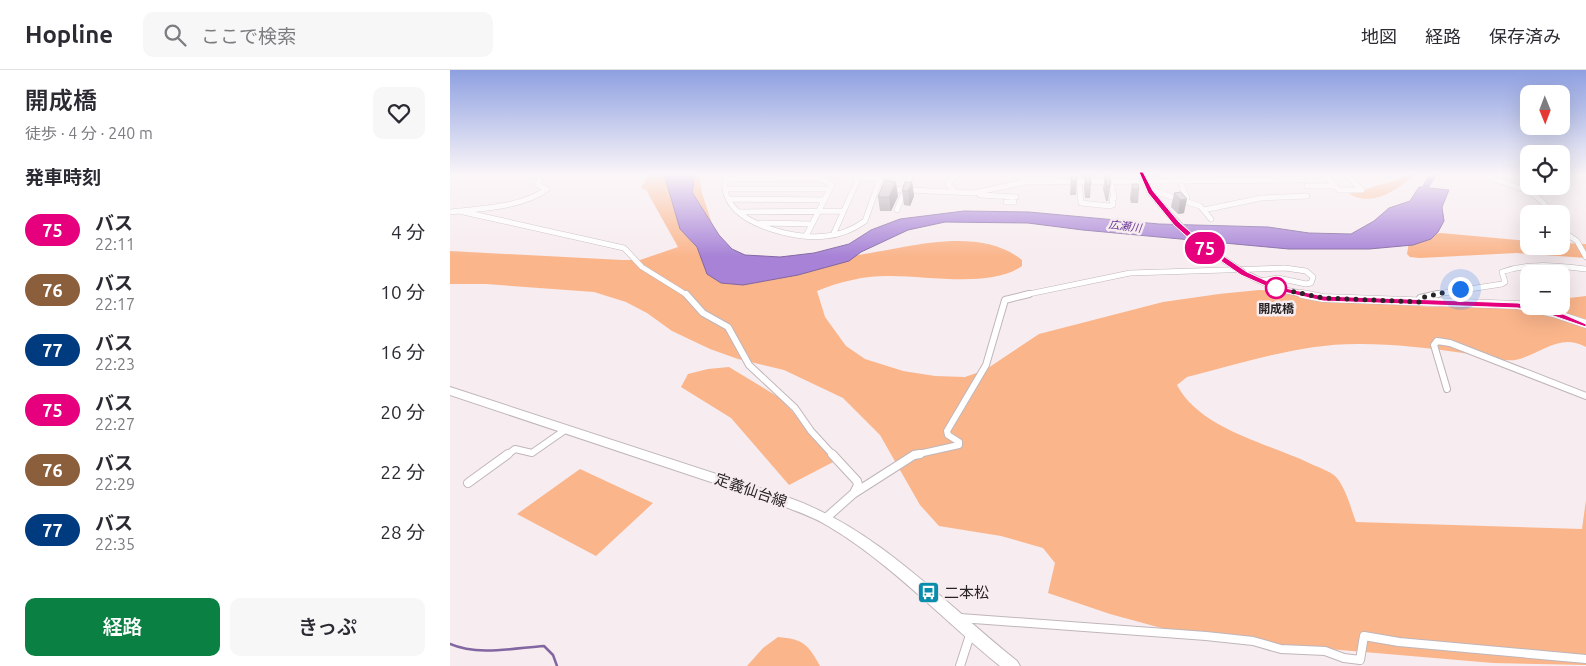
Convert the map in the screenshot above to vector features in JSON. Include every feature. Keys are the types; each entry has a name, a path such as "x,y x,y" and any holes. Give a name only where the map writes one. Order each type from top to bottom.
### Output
{"main road":[{"name":"定義仙台線","path":"450,391 787,502 826,518 886,561 1012,666"}],"street":[{"path":"450,212 497,207 515,202"},
{"path":"730,202 738,212 758,223 784,232 806,236 833,235 865,222 872,202"},
{"path":"806,236 823,202"},
{"path":"833,235 848,202"},
{"path":"897,210 900,202"},
{"path":"1081,202 1110,206 1113,205 1112,202"},
{"path":"1159,202 1194,240 1244,274 1293,293 1323,298 1518,305 1553,313 1586,324"},
{"path":"1190,202 1204,210 1211,219"},
{"path":"1204,210 1213,210 1239,202"},
{"path":"459,211 624,248 642,267 685,293 703,313 728,327 749,365 795,408 811,431 857,481 858,485 853,494"},
{"path":"738,212 844,211"},
{"path":"758,223 812,224"},
{"path":"1570,236 1578,241 1586,257"},
{"path":"1419,302 1420,298 1430,295 1502,284 1505,282 1502,272 1511,267 1536,266 1586,269"},
{"path":"826,518 853,494 914,455 959,445 959,442 948,435 947,431 986,365 1005,300 1048,289 1130,274 1284,268 1306,271 1313,277 1311,283 1306,284 1278,278 1260,281"},
{"path":"1447,390 1434,345 1437,341 1450,343 1586,396"},
{"path":"468,483 515,449 532,454 565,430"},
{"path":"954,617 998,622 1206,636 1253,642 1281,649 1325,651 1344,658 1360,660 1364,636 1399,642 1586,659"},
{"path":"963,664 972,632"}],"shaded area":[{"path":"653,202 705,202 717,239 735,256 823,259 940,242 962,241 984,243 1004,249 1022,260 1022,266 1009,273 993,277 957,279 878,276 851,280 817,291 825,317 846,346 865,359 903,371 935,376 965,377 985,370 1039,334 1163,302 1219,294 1259,290 1283,291 1360,303 1437,307 1520,302 1520,315 1570,315 1570,298 1586,296 1586,347 1576,343 1558,343 1524,357 1510,360 1450,351 1374,344 1317,347 1251,360 1187,377 1177,385 1201,413 1218,424 1323,469 1336,477 1343,487 1356,522 1582,529 1586,500 1586,665 1493,663 1198,638 1110,614 1048,593 1055,563 1043,548 1001,536 939,526 920,505 880,435 843,398 784,370 738,359 710,349 672,331 647,313 626,302 594,292 486,284 450,284 450,251 640,260 678,247"},
{"path":"1441,233 1520,240 1520,253 1410,257 1407,254 1409,242 1419,236"},
{"path":"1570,243 1586,244 1586,258 1544,255 1570,255"},
{"path":"729,367 780,398 837,460 789,485 731,418 681,387 688,374 708,369"},
{"path":"580,469 653,503 596,556 517,514"},
{"path":"778,637 793,639 804,644 812,652 820,666 747,666 763,648"}],"water":[{"name":"広瀬川","path":"672,202 698,202 719,235 732,249 745,255 780,257 814,253 849,244 871,230 900,219 964,211 1029,212 1159,224 1268,227 1309,233 1351,234 1374,221 1389,208 1408,202 1444,202 1442,207 1444,221 1438,232 1431,239 1413,245 1369,249 1289,249 1083,230 1028,223 945,222 908,230 861,252 849,261 798,275 743,285 721,283 707,274 697,247 680,229"}],"waterway":[{"path":"450,644 472,650 544,646 553,655 557,666"}],"bus line":[{"name":"75","path":"1158,202 1176,224 1214,255 1244,274 1278,289 1323,298 1518,305 1536,308 1586,324"}],"place":[{"name":"開成橋","path":"1276,288"},
{"name":"二本松","path":"928,592"}],"route":[{"path":"1276,288 1323,298 1419,302 1420,298 1460,289"}]}
